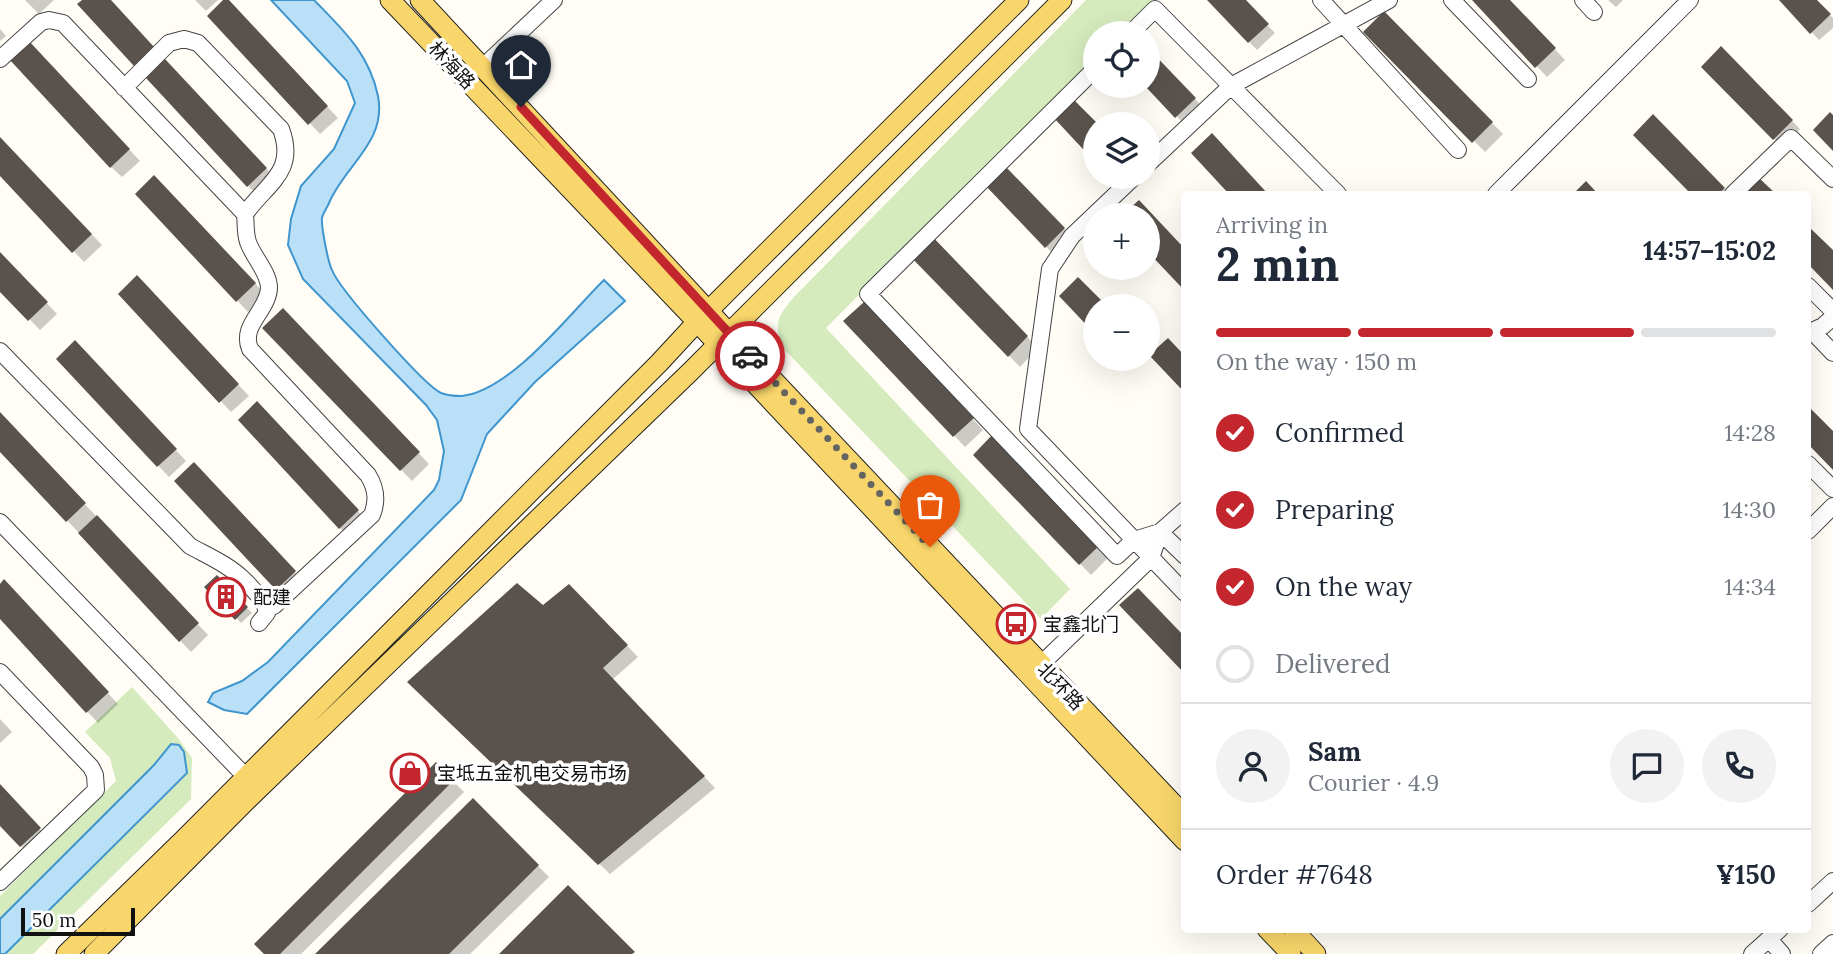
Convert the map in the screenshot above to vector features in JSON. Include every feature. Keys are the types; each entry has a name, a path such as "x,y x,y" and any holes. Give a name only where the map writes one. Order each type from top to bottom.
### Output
{"main road":[{"name":"林海路","path":"390,0 703,316"},
{"name":"林海路","path":"420,0 483,67 722,338"},
{"path":"66,954 650,373 703,316 1019,0"},
{"path":"94,954 244,803 690,372 1062,0"},
{"name":"北环路","path":"722,338 1035,670 1181,836"},
{"name":"北环路","path":"1035,670 1181,812"},
{"path":"1272,933 1291,954"},
{"path":"1297,933 1316,954"}],"street":[{"path":"483,67 536,6 554,0"},
{"path":"1321,0 1458,150"},
{"path":"1160,153 1231,86 1389,0"},
{"path":"1452,0 1528,79"},
{"path":"1583,0 1594,12"},
{"path":"1499,191 1690,0"},
{"path":"1144,21 1156,9 1335,191"},
{"path":"0,59 41,22 63,23 245,214 248,241 269,285 267,297 248,330 247,341 250,349 368,475 375,486 375,508 372,515 274,606 264,602"},
{"path":"124,88 170,43 184,39 198,43 281,129 287,145 281,171 245,214"},
{"path":"1083,81 868,294 1117,556 1134,540 1160,532 1181,514"},
{"path":"1736,191 1791,138 1833,179"},
{"path":"1121,189 1072,236 1050,270 1028,429 1181,589"},
{"path":"1811,289 1833,311"},
{"path":"1811,332 1833,317"},
{"path":"1811,333 1833,353"},
{"path":"2,356 190,546 244,579 264,602 267,613 259,623"},
{"path":"1811,467 1833,489"},
{"path":"1811,528 1833,506"},
{"path":"0,522 246,777"},
{"path":"1160,532 1181,552"},
{"path":"1035,670 1151,558 1160,532"},
{"path":"313,546 325,558"},
{"path":"0,673 91,766 96,790 2,877"},
{"path":"1811,901 1833,881"},
{"path":"1752,954 1774,934 1782,954"},
{"path":"1821,954 1833,943"}],"green space":[{"path":"1086,0 1153,0 1131,21 1083,21 1083,69 826,328 1070,589 1041,619 785,350 779,335 778,322 794,297"},
{"path":"132,687 178,738 192,758 191,799 33,954 0,954 0,896 116,781 110,758 85,732"}],"water":[{"path":"271,0 314,0 354,43 374,81 379,112 376,127 371,140 336,189 323,214 325,244 332,270 350,296 401,356 432,386 443,394 462,396 481,391 500,380 539,348 604,280 625,301 535,382 487,434 461,500 247,714 224,710 208,702 213,693 242,681 268,662 434,490 439,480 444,451 437,420 426,405 303,279 288,245 291,219 301,186 334,149 355,103 347,81"},
{"path":"171,744 179,745 184,752 187,773 5,954 0,954 0,919 154,765"}],"building":[{"path":"82,0 111,0 154,47 134,66 77,4"},
{"path":"223,0 229,0 328,106 308,125 207,16"},
{"path":"1207,0 1246,0 1269,24 1248,43"},
{"path":"1472,0 1510,0 1556,48 1535,68"},
{"path":"1779,0 1817,0 1831,14 1810,34"},
{"path":"1384,11 1493,122 1472,143 1363,32"},
{"path":"28,40 130,149 110,168 9,59"},
{"path":"1721,46 1793,120 1773,140 1701,67"},
{"path":"165,59 267,168 247,187 146,78"},
{"path":"1160,60 1196,98 1175,118 1156,98 1160,98"},
{"path":"1072,98 1086,112 1083,112 1083,149 1053,117"},
{"path":"1830,112 1833,115 1833,151 1813,130"},
{"path":"1653,114 1725,188 1722,191 1688,191 1633,135"},
{"path":"1212,133 1265,191 1226,191 1191,153"},
{"path":"0,137 92,234 72,253 0,176"},
{"path":"1005,166 1065,228 1045,248 985,185"},
{"path":"154,175 256,283 236,302 135,194"},
{"path":"1759,178 1773,191 1746,191"},
{"path":"1586,181 1595,191 1576,191"},
{"path":"1160,222 1181,245 1181,287 1160,265"},
{"path":"1811,229 1833,250 1833,290 1811,267"},
{"path":"928,232 1028,336 1008,357 907,253"},
{"path":"0,252 48,302 28,321 0,292"},
{"path":"137,275 239,384 219,403 118,294"},
{"path":"1078,277 1095,294 1083,294 1083,321 1059,296"},
{"path":"864,302 974,418 953,437 843,321"},
{"path":"283,308 420,452 400,471 262,328"},
{"path":"1168,338 1181,352 1181,389 1160,367 1160,345"},
{"path":"75,340 177,449 157,467 56,359"},
{"path":"257,401 359,510 339,529 238,420"},
{"path":"1811,409 1833,431 1833,470 1811,447"},
{"path":"0,412 86,503 66,522 0,452"},
{"path":"994,433 1100,545 1079,565 973,455"},
{"path":"194,462 296,571 276,590 174,481"},
{"path":"97,515 199,623 179,642 78,533"},
{"name":"配建","path":"217,575 248,607 235,620 204,587"},
{"path":"4,579 109,692 86,713 0,619 0,584"},
{"path":"517,583 543,605 569,584 628,645 603,668 705,776 598,865 407,682"},
{"path":"1138,588 1181,633 1181,670 1119,605"},
{"path":"436,762 454,780 280,954 264,954 254,944"},
{"path":"0,784 41,828 20,847 0,826"},
{"path":"473,798 539,865 449,954 315,954"},
{"path":"568,885 635,952 499,954"}],"way so far":[{"path":"750,356 930,547"}],"place":[{"name":"配建","path":"226,597"},
{"name":"宝鑫北门","path":"1016,624"},
{"name":"宝坻五金机电交易市场","path":"410,773"}],"route":[{"path":"521,107 750,356"}]}
